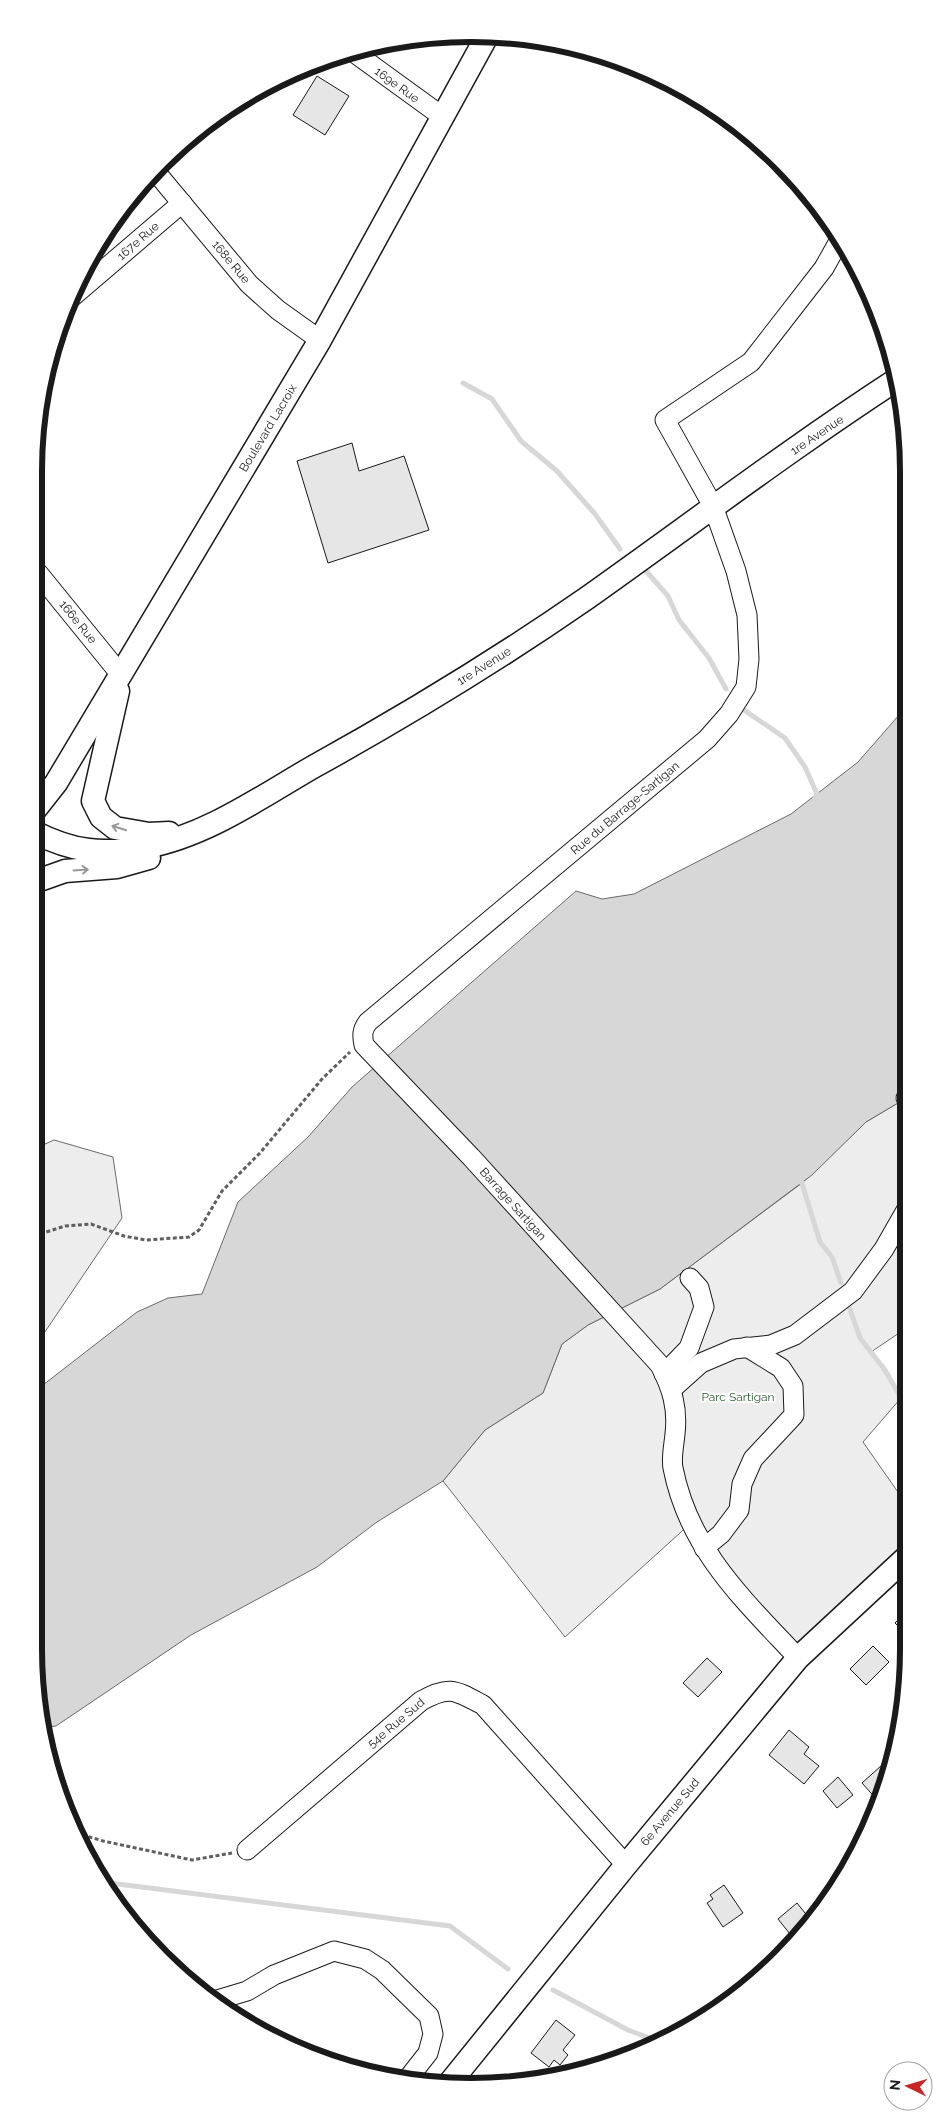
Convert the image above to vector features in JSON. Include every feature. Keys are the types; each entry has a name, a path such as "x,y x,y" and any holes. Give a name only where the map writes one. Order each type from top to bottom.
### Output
{"main road":[{"name":"Boulevard Lacroix","path":"42,801 56,783 122,675 320,340 484,42"},
{"name":"1re Avenue","path":"42,835 77,850 104,852 147,847 202,829 371,735 511,650 588,597 713,506 891,383"},
{"path":"122,675 93,800 101,818 115,828 149,834 202,829"},
{"path":"42,879 65,871 117,867 165,854 202,829"},
{"name":"6e Avenue Sud","path":"454,2078 626,1865 798,1658 900,1563"}],"street":[{"name":"169e Rue","path":"360,57 443,117"},
{"name":"168e Rue","path":"160,177 249,284 278,310 320,340"},
{"name":"167e Rue","path":"85,286 182,203"},
{"name":"Rue du Barrage-Sartigan","path":"364,1042 363,1029 368,1022 707,739 729,714 746,687 749,659 747,615 736,571 713,506 665,420 751,362 824,268 836,246"},
{"name":"166e Rue","path":"42,578 122,675"},
{"name":"Barrage Sartigan","path":"364,1042 471,1157 665,1376"},
{"path":"665,1376 734,1348 770,1344 795,1335 852,1291 884,1249 900,1221"},
{"path":"665,1376 688,1348 704,1307 700,1288 690,1278"},
{"path":"704,1548 721,1534 739,1510 742,1484 753,1459 794,1415 793,1386 781,1368 747,1347"},
{"path":"665,1376 676,1425 672,1466 685,1510 704,1548 729,1584 798,1658"},
{"name":"54e Rue Sud","path":"247,1850 421,1700 440,1690 461,1694 483,1705 626,1865"},
{"path":"222,1999 247,1992 274,1975 334,1952 365,1959 382,1970 429,2016 434,2034 428,2053 411,2074"}],"path":[{"path":"42,1233 65,1226 91,1224 124,1236 146,1240 189,1238 199,1230 222,1191 260,1153 322,1079 364,1042"},
{"path":"85,1836 192,1860 247,1850"}],"shaded area":[{"path":"900,714 900,1102 866,1122 812,1175 660,1289 588,1325 562,1344 543,1393 485,1430 443,1481 377,1522 317,1567 191,1635 56,1726 50,1727 43,1678 42,1650 42,1386 137,1312 168,1298 202,1294 238,1202 308,1137 352,1087 576,891 602,899 634,894 791,814 858,762"},
{"name":"Parc Sartigan","path":"900,1102 900,1332 871,1352 900,1399 863,1442 900,1495 900,1563 798,1658 691,1523 565,1637 443,1481 485,1430 543,1393 562,1344 588,1325 660,1289 802,1183 866,1122"},
{"path":"54,1140 113,1157 122,1218 42,1336 42,1145"}],"building":[{"path":"317,76 349,96 325,135 293,115"},
{"path":"352,443 359,471 404,456 429,530 328,563 297,461"},
{"path":"900,1618 900,1628 895,1623"},
{"path":"873,1646 889,1662 866,1685 850,1669"},
{"path":"707,1658 722,1672 698,1697 683,1683"},
{"path":"789,1730 809,1747 804,1754 819,1766 804,1784 769,1755"},
{"path":"886,1762 874,1797 862,1783"},
{"path":"838,1777 853,1795 837,1808 823,1791"},
{"path":"724,1885 743,1913 723,1927 707,1903 713,1899 710,1895"},
{"path":"797,1903 808,1916 790,1934 778,1919"},
{"path":"556,2020 575,2035 563,2050 568,2055 560,2065 554,2060 549,2067 531,2053"}],"waterway":[{"path":"463,383 492,399 521,441 557,471 595,514 620,549"},
{"path":"646,571 668,596 679,620 709,658 726,689"},
{"path":"744,710 785,738 805,767 817,794 815,798"},
{"path":"800,1177 820,1242 832,1257 841,1283"},
{"path":"850,1309 860,1338 885,1370 900,1396"},
{"path":"112,1883 450,1926 508,1969"},
{"path":"553,1990 628,2030 651,2039"}]}
